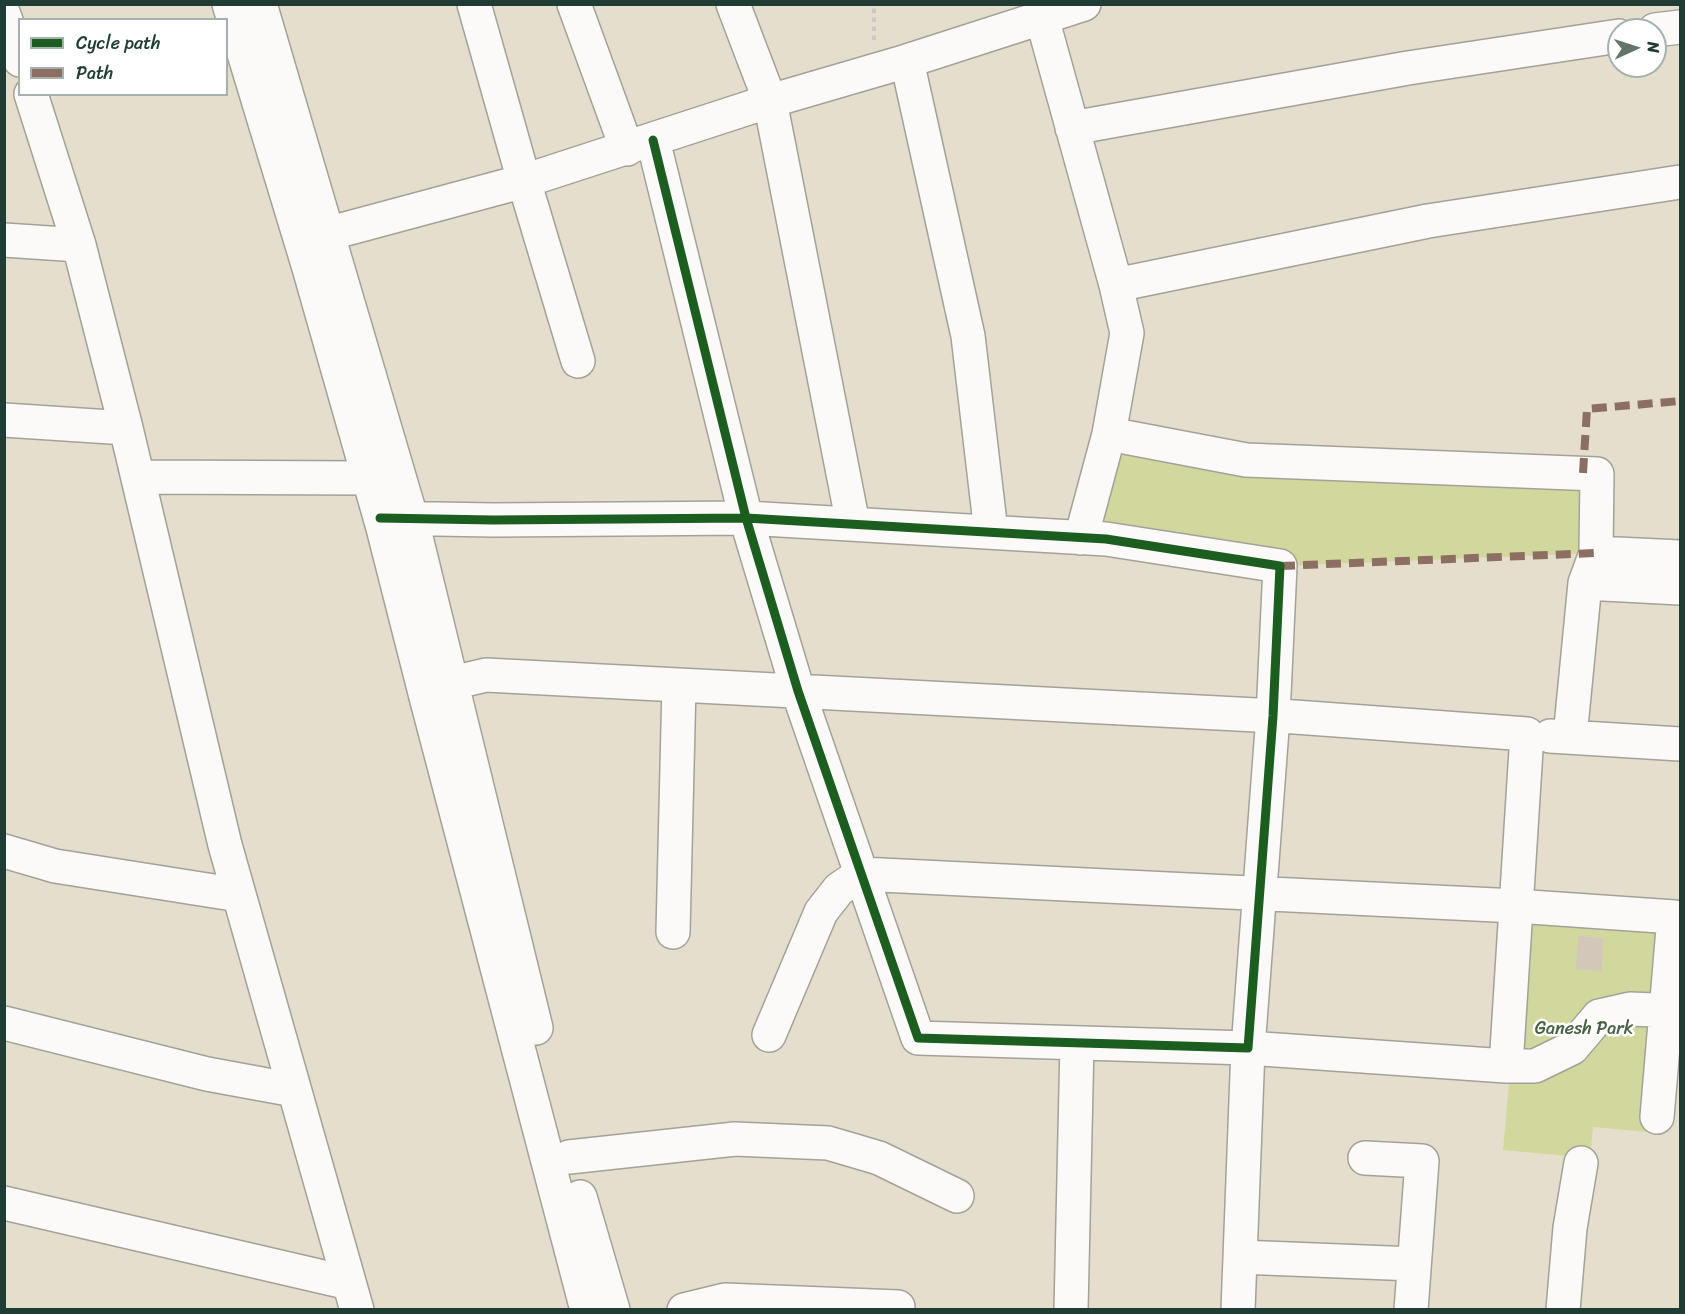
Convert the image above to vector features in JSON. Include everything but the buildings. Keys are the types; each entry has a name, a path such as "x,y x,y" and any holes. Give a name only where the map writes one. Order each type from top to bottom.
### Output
{"street":[{"path":"229,4 313,236 396,517 452,683 569,1157 613,1310"},
{"path":"260,4 368,478 396,517 587,1310"},
{"path":"474,4 578,361"},
{"path":"574,4 640,145 746,518 798,691 918,1038 1248,1048 1506,1066 1535,1066 1572,1048 1599,1016 1630,1008 1673,1011"},
{"path":"733,4 770,101 853,524"},
{"path":"313,236 524,181 770,101 907,61 1084,4"},
{"path":"4,15 18,54"},
{"path":"1042,18 1116,285 1127,333 1109,434 1081,538"},
{"path":"1072,128 1408,68 1607,38"},
{"path":"907,61 968,336 991,532"},
{"path":"32,96 79,245 138,477 225,845 353,1296"},
{"path":"1116,285 1428,221 1680,182"},
{"path":"4,240 79,245"},
{"path":"4,420 126,428"},
{"path":"1109,434 1246,460 1597,474 1596,553 1585,583 1570,737"},
{"path":"138,477 368,478"},
{"path":"396,517 493,520 746,518 1106,539 1280,566 1273,716 1248,1048 1238,1310"},
{"path":"1596,553 1680,557"},
{"path":"1585,583 1680,588"},
{"path":"452,683 486,675 1273,716 1680,744"},
{"path":"673,932 679,685"},
{"path":"1506,1066 1527,734"},
{"path":"4,850 55,866 239,895"},
{"path":"769,1035 820,912 839,890 861,874 1516,906 1674,917 1673,1011 1657,1117"},
{"path":"4,1023 207,1074 294,1090"},
{"path":"1071,1310 1077,1043"},
{"path":"569,1157 735,1139 828,1143 879,1158 957,1196"},
{"path":"1365,1158 1422,1161 1411,1310"},
{"path":"1563,1310 1570,1228 1581,1163"},
{"path":"4,1203 353,1296"},
{"path":"1240,1257 1414,1264"},
{"path":"684,1310 725,1300 898,1307"}],"green space":[{"path":"1109,434 1597,474 1596,553 1280,566 1081,538"},
{"name":"Ganesh Park","path":"1524,919 1664,932 1646,1132 1593,1127 1590,1158 1503,1150"}],"marked path":[{"path":"1583,473 1587,409 1680,401"},
{"path":"1280,566 1596,553"}],"cycle path":[{"path":"380,518 493,520 746,518 1106,539 1280,566 1273,716 1248,1048 918,1038 798,691 746,518 653,140"}]}
